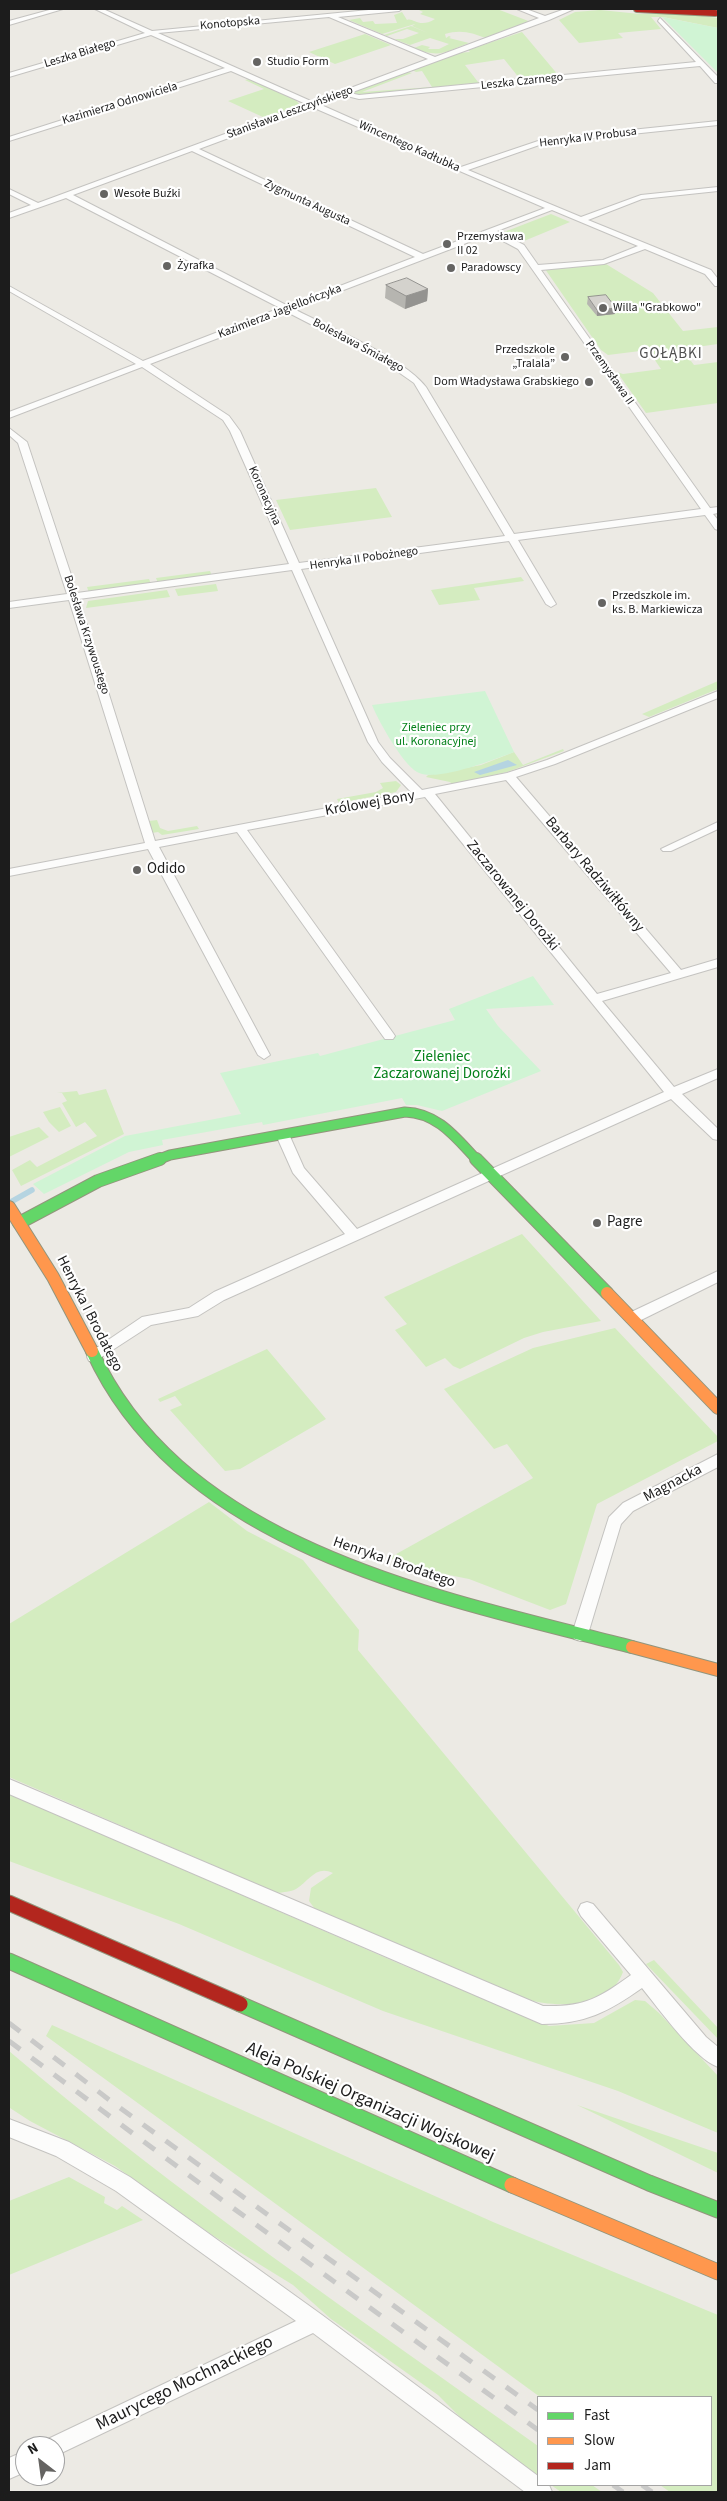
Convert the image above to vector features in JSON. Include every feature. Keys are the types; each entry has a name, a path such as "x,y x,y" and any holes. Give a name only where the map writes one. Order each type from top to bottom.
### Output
{"main road":[{"path":"637,9 717,13"},
{"path":"696,9 717,13"},
{"path":"20,1223 98,1181 170,1155 405,1112 425,1113 437,1120 478,1163 492,1174 718,1408"},
{"name":"Henryka I Brodatego","path":"10,1209 62,1291 111,1390 152,1443 204,1487 270,1529 336,1562 414,1590 718,1670"},
{"path":"9,1903 649,2183 718,2210"},
{"name":"Aleja Polskiej Organizacji Wojskowej","path":"9,1961 432,2150 718,2272"}],"street":[{"path":"9,24 60,9"},
{"name":"Wincentego Kadłubka","path":"98,9 462,170 708,272 718,284"},
{"name":"Konotopska","path":"151,32 399,9"},
{"path":"520,9 547,19"},
{"name":"Stanisława Leszczyńskiego","path":"9,216 571,9"},
{"path":"328,15 434,60"},
{"path":"660,20 718,81"},
{"name":"Leszka Białego","path":"9,75 151,32"},
{"name":"Leszka Czarnego","path":"342,93 359,98 702,64"},
{"name":"Kazimierza Odnowiciela","path":"9,139 232,68"},
{"name":"Henryka IV Probusa","path":"462,170 544,142 718,123"},
{"name":"Zygmunta Augusta","path":"192,148 422,257"},
{"path":"582,219 641,197 718,188"},
{"path":"9,191 37,206"},
{"name":"Bolesława Śmiałego","path":"67,195 400,366 414,377 422,387 551,604"},
{"name":"Kazimierza Jagiellończyka","path":"9,415 551,208"},
{"name":"Przemysława II","path":"490,231 518,245 713,511 718,527"},
{"path":"535,268 604,262 645,246"},
{"path":"708,272 718,272"},
{"name":"Koronacyjna","path":"9,288 143,364 226,418 234,431 373,742 386,760 425,794"},
{"name":"Bolesława Krzywoustego","path":"9,431 22,442 125,754 151,845 264,1055"},
{"name":"Henryka II Pobożnego","path":"9,605 713,511"},
{"name":"Królowej Bony","path":"9,873 425,794 509,776 554,761 718,694"},
{"name":"Barbary Radziwiłłówny","path":"509,776 679,975"},
{"name":"Zaczarowanej Dorożki","path":"425,794 595,999 655,1075 718,1136"},
{"path":"667,849 718,825"},
{"path":"240,828 389,1036"},
{"path":"595,999 718,963"},
{"path":"94,1357 147,1321 193,1312 219,1296 718,1073"},
{"path":"283,1135 298,1170 355,1236"},
{"path":"632,1318 718,1276"},
{"name":"Magnacka","path":"580,1634 614,1521 628,1508 718,1460"},
{"path":"9,1786 542,2015 567,2016 599,2007 644,1976"},
{"path":"587,1910 700,2043 718,2058"},
{"path":"9,2128 62,2149 123,2184 315,2322 542,2492"},
{"name":"Maurycego Mochnackiego","path":"65,2441 315,2322"}],"green space":[{"path":"417,9 497,9 531,22 488,39 467,32 445,34 446,38 449,36 451,37 449,38 469,43 443,53 431,53 414,48 422,45 430,47 428,49 439,49 449,44 430,38 410,45 394,39 403,39 419,33 407,29 387,36 384,35 411,26 428,33 412,26 415,24 382,34 349,20 360,18 363,22 373,21 375,24 397,23 394,15 402,12 407,20 421,23 435,19 420,14 423,12"},
{"path":"600,10 640,14 687,14 718,18 718,28 663,17 651,17 661,29 618,33 623,38 579,43 559,20 575,12"},
{"path":"662,17 718,28 718,73"},
{"path":"522,32 559,76 520,79 504,59 465,65 478,82 498,82 360,96 353,94 353,92 407,72 412,73 362,92 432,87 422,71 416,72 412,70 457,53 470,52 468,50"},
{"path":"365,34 391,45 335,64 309,52"},
{"path":"249,79 294,98 300,105 265,118 228,101 264,89 245,80"},
{"path":"551,214 570,222 524,241 504,232"},
{"path":"606,264 653,293 683,331 718,327 718,344 682,349 694,365 718,362 718,403 646,413 617,372 623,374 661,369 648,350 608,355 601,350 545,269"},
{"path":"376,488 392,517 290,530 276,500"},
{"path":"210,571 212,576 158,583 156,578"},
{"path":"521,577 524,581 474,588 480,600 439,605 431,590"},
{"path":"149,579 151,584 89,593 87,587"},
{"path":"216,584 218,591 178,596 175,589"},
{"path":"167,590 170,597 86,608 88,601"},
{"path":"718,681 718,689 649,717 642,714"},
{"name":"Zieleniec przy ul. Koronacyjnej","path":"485,691 514,752 466,769 438,774 426,775 417,772 411,767 392,742 372,705"},
{"path":"563,749 564,751 507,772 452,784 426,777 428,775 481,765 514,752 523,765"},
{"path":"396,781 401,785 396,792 339,803 337,799 376,792 383,788 380,783"},
{"path":"157,820 160,828 168,831 197,826 199,829 162,835 158,832 152,833 149,821"},
{"name":"Zieleniec Zaczarowanej Dorożki","path":"533,976 554,1005 486,1009 498,1026 541,1071 442,1111 417,1105 406,1105 402,1098 263,1125 262,1122 162,1140 163,1145 129,1152 44,1194 33,1184 125,1136 241,1114 220,1073 318,1053 320,1056 455,1020 449,1009"},
{"path":"106,1089 124,1134 21,1186 12,1170 30,1160 37,1167 97,1136 85,1122 76,1127 62,1103 67,1101 62,1093 57,1093 77,1091 79,1095"},
{"path":"60,1107 71,1126 59,1132 49,1122 43,1112"},
{"path":"39,1127 49,1137 9,1157 9,1137"},
{"path":"522,1234 601,1321 543,1332 524,1338 460,1369 453,1366 445,1358 426,1367 395,1330 407,1324 384,1297"},
{"path":"615,1328 718,1437 718,1441 597,1504 566,1604 550,1610 469,1579 434,1572 389,1558 533,1478 507,1444 494,1449 444,1389 533,1348"},
{"path":"267,1349 326,1419 240,1469 225,1471 170,1410 182,1405 175,1396 160,1402 158,1399"},
{"path":"209,1502 247,1531 303,1560 359,1630 358,1650 619,1965 623,1972 616,1984 607,1993 581,2003 552,2004 525,1999 315,1909 309,1901 311,1888 333,1873 327,1871 318,1872 296,1889 277,1893 9,1777 9,1624"},
{"path":"9,1794 407,1967 549,2026 594,2023 635,2000 645,2001 659,2013 718,2076 718,2133 618,2091 383,2011 179,1924 9,1861"},
{"path":"654,1960 718,2028 718,2039 646,1964"},
{"path":"52,2025 493,2222 718,2315 718,2492 670,2492 661,2486 712,2486 712,2396 539,2396 46,2036"},
{"path":"9,2051 72,2104 203,2205 537,2445 537,2475 468,2425 438,2395 331,2319 293,2285 212,2235 115,2166 30,2121 10,2108"},
{"path":"577,2105 718,2153 718,2173 712,2170"},
{"path":"69,2177 105,2197 104,2203 117,2210 122,2206 143,2220 9,2275 9,2201"},
{"path":"552,2486 593,2486 602,2492 561,2492"}],"water":[{"path":"508,760 517,765 480,775 474,772"}],"building":[{"path":"407,278 428,289 406,296 386,285"},
{"path":"606,295 616,308 597,310 588,297"}],"waterway":[{"path":"9,1203 32,1190"}],"railway":[{"path":"9,2023 116,2105 537,2409"},
{"path":"9,2041 222,2200 537,2429"},
{"path":"614,2486 623,2492"},
{"path":"643,2486 652,2492"}],"traffic: fast":[{"path":"19,1223 98,1181 170,1155 412,1112 429,1117 449,1131 607,1293"},
{"path":"92,1351 112,1391 159,1448 214,1495 277,1533 346,1564 417,1589 632,1647"},
{"path":"9,1961 512,2185"},
{"path":"240,2004 649,2183 718,2210"}],"traffic: slow":[{"path":"9,1207 53,1277 92,1351"},
{"path":"607,1293 718,1408"},
{"path":"632,1647 718,1670"},
{"path":"512,2185 718,2272"}],"traffic: jam":[{"path":"637,9 715,13"},
{"path":"9,1903 240,2004"}],"place":[{"name":"Studio Form","path":"257,62"},
{"name":"Wesołe Buźki","path":"104,194"},
{"name":"Przemysława II 02","path":"447,244"},
{"name":"Żyrafka","path":"167,266"},
{"name":"Paradowscy","path":"451,268"},
{"name":"Willa \"Grabkowo\"","path":"603,308"},
{"name":"Przedszkole „Tralala”","path":"565,357"},
{"name":"Dom Władysława Grabskiego","path":"589,382"},
{"name":"Przedszkole im. ks. B. Markiewicza","path":"602,603"},
{"name":"Odido","path":"137,870"},
{"name":"Pagre","path":"597,1223"}],"district":[{"name":"GOŁĄBKI","path":"671,355"}]}
